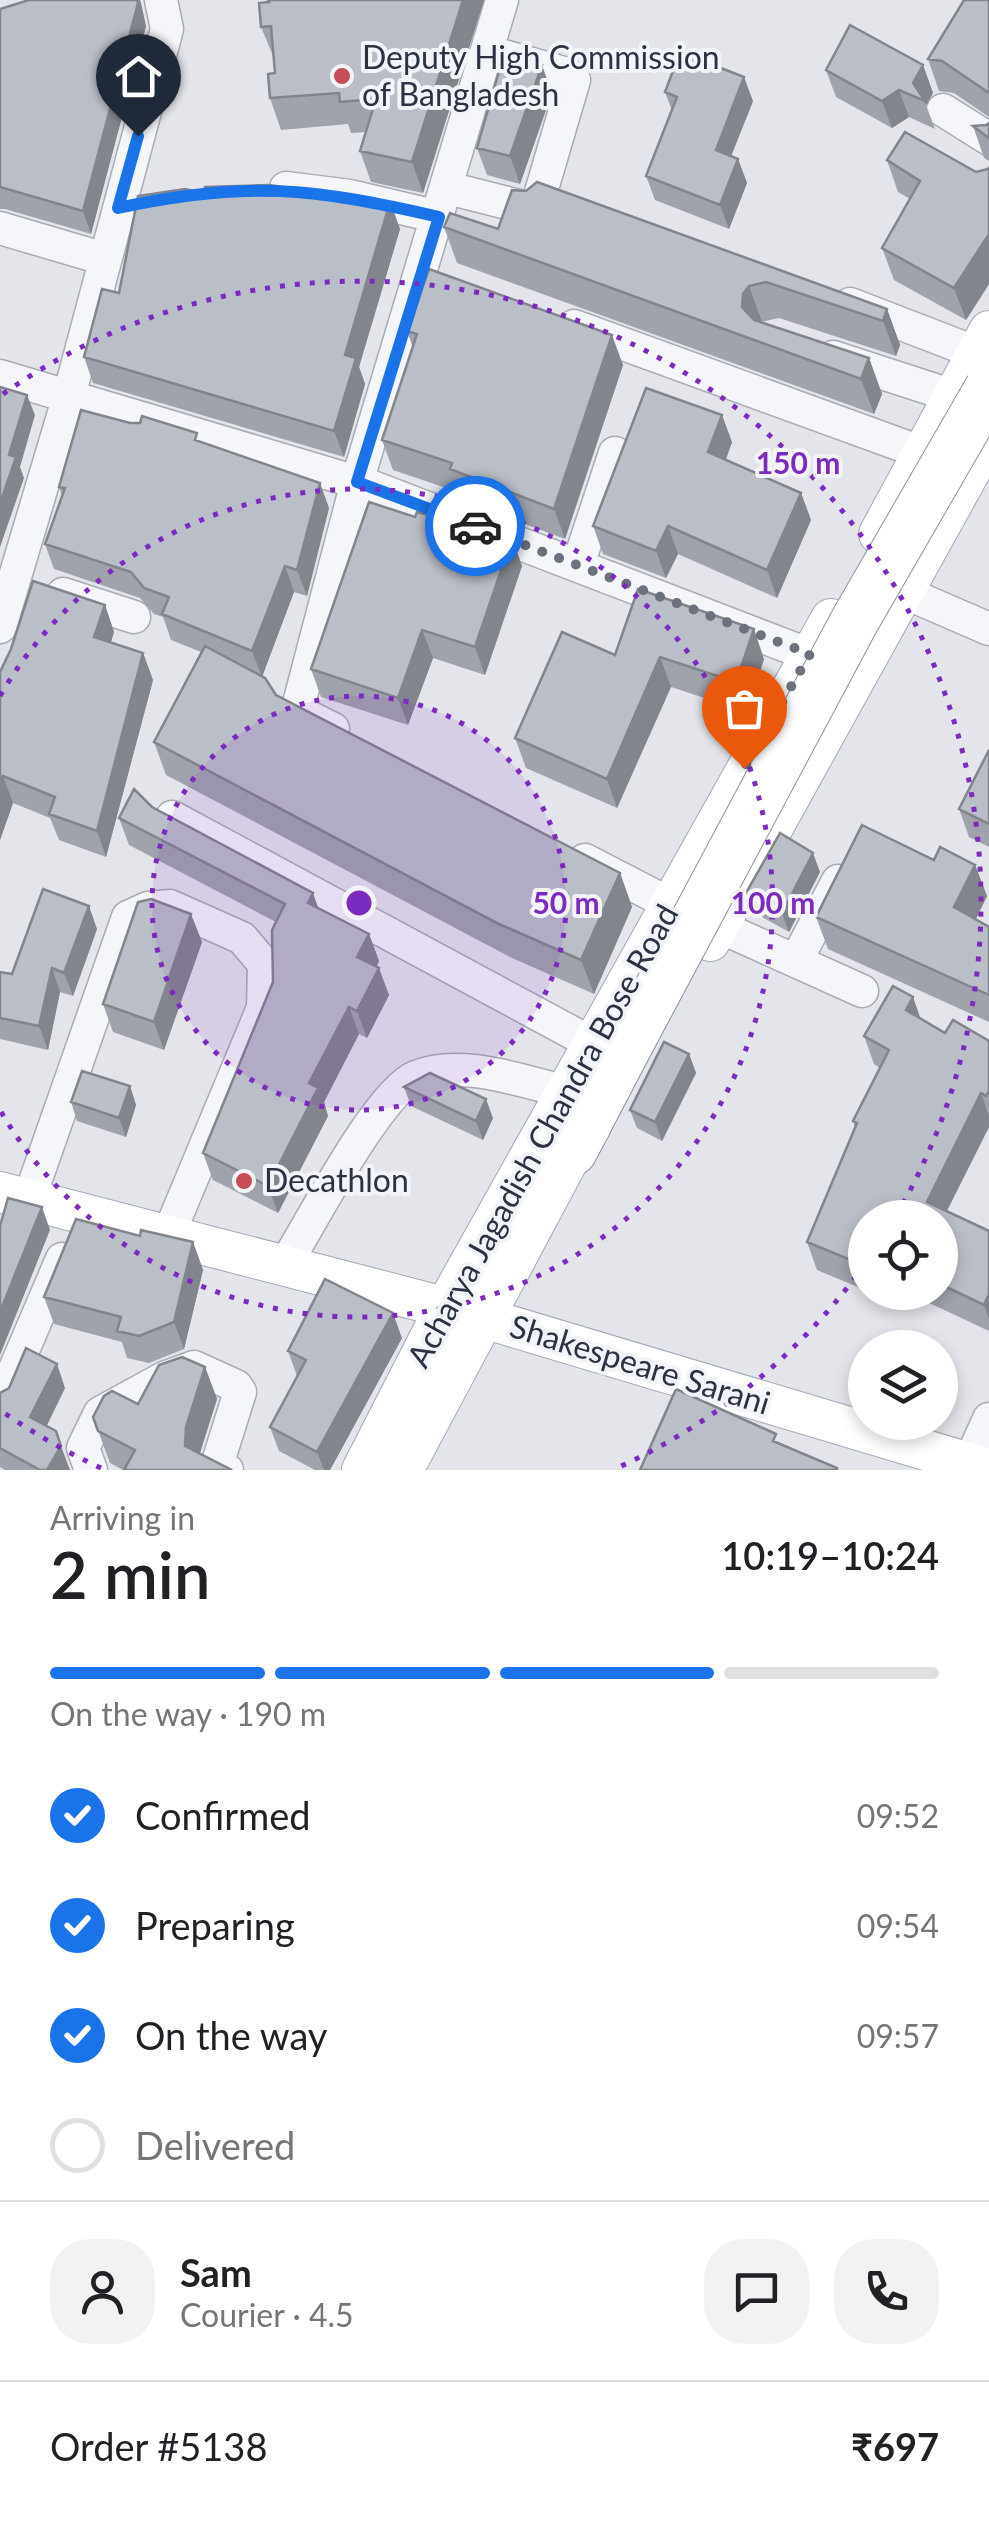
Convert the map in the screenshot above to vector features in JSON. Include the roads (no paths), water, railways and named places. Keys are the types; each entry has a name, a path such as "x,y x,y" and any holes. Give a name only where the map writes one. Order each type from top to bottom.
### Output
{"highway":[{"path":"572,1151 613,1043 854,622 977,367"}],"main road":[{"name":"Acharya Jagadish Chandra Bose Road","path":"403,1470 464,1313 568,1092 613,1043 672,904 922,453 977,367"},
{"name":"Acharya Jagadish Chandra Bose Road","path":"362,1470 572,1151 654,1044 989,437"},
{"name":"Shakespeare Sarani","path":"14,1196 464,1313 979,1466"}],"street":[{"path":"0,627 68,396 167,29 161,0"},
{"path":"365,746 296,710 357,482 433,275 444,202 502,0"},
{"path":"249,189 533,207 574,90 574,80 567,74 489,52"},
{"path":"943,110 989,139"},
{"path":"118,208 156,200"},
{"path":"0,228 105,259"},
{"path":"814,291 977,367"},
{"path":"535,312 922,453"},
{"path":"809,349 977,367"},
{"path":"0,376 357,482 810,654"},
{"path":"578,565 615,453"},
{"path":"858,571 989,629"},
{"path":"17,578 134,617"},
{"path":"172,817 613,1043"},
{"path":"552,843 672,904"},
{"path":"796,961 844,869"},
{"path":"14,1196 128,918 148,908 170,906 242,938 264,964 263,1008 168,1236"},
{"path":"718,926 862,992"},
{"path":"284,1266 384,1104 414,1077 449,1070 568,1092"},
{"path":"0,1404 80,1212"},
{"path":"90,1470 83,1448 100,1414 164,1378 194,1367 236,1386 240,1392 218,1466 227,1470"},
{"path":"979,1466 989,1420"}],"place":[{"name":"Deputy High Commission of Bangladesh","path":"342,76"},
{"name":"Decathlon","path":"244,1181"}]}
